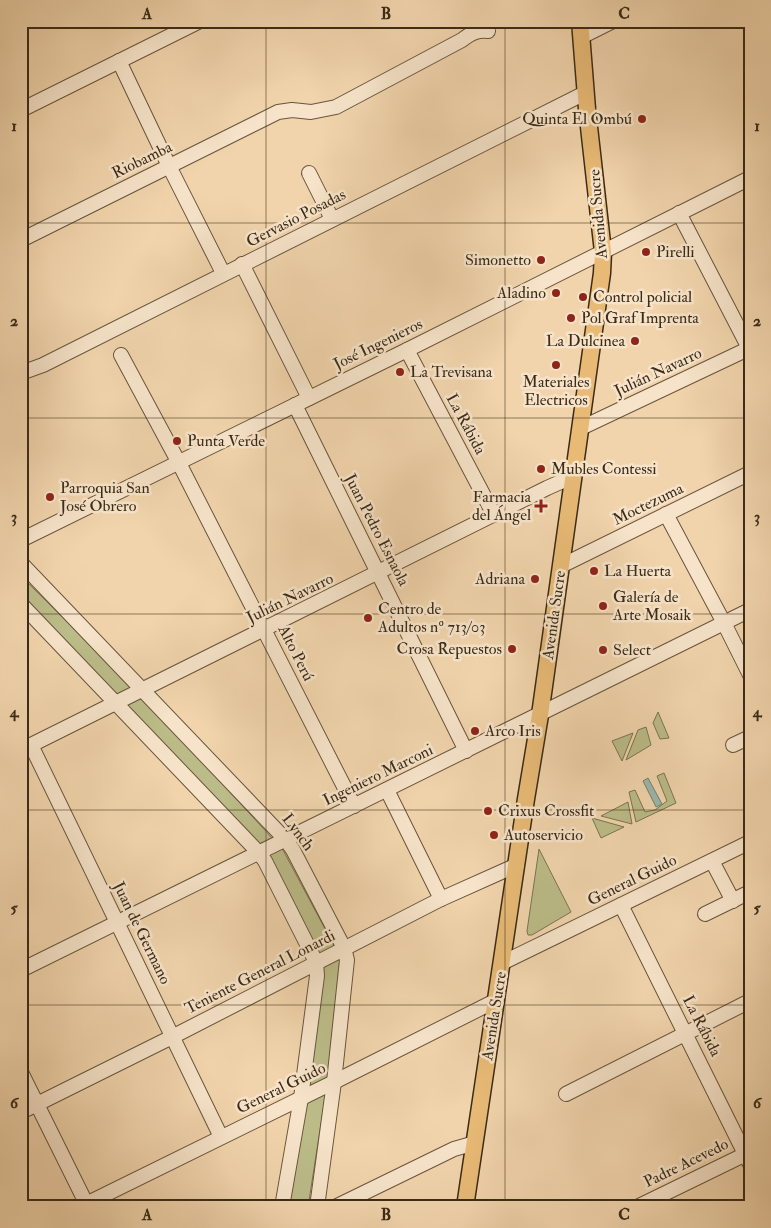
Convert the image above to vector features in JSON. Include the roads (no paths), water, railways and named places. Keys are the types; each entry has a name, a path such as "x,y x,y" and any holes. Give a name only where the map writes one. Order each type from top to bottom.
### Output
{"main road":[{"name":"Avenida Sucre","path":"465,1207 540,715 600,295 603,252 580,29"}],"street":[{"path":"21,110 200,21"},
{"path":"580,29 613,21"},
{"name":"Riobamba","path":"21,240 278,112 292,110 312,112 336,107 478,30 488,31"},
{"path":"119,61 223,274"},
{"name":"Gervasio Posadas","path":"21,373 43,365 586,93"},
{"path":"309,173 332,219"},
{"name":"José Ingenieros","path":"21,540 407,350 750,178"},
{"path":"679,212 749,349"},
{"path":"242,264 309,398"},
{"name":"Julián Navarro","path":"581,428 749,349"},
{"name":"La Rábida","path":"407,350 494,515"},
{"name":"Alto Perú","path":"121,356 179,462 354,806"},
{"name":"Juan Pedro Esnaola","path":"295,405 466,751"},
{"name":"Moctezuma","path":"561,566 750,473"},
{"name":"Julián Navarro","path":"26,748 574,476"},
{"path":"666,514 750,675"},
{"name":"Lynch","path":"21,563 286,840 344,948 347,968 317,1207"},
{"path":"21,604 259,853 265,861 316,962 318,976 301,1098 282,1207"},
{"name":"Ingeniero Marconi","path":"21,970 750,610"},
{"path":"732,745 750,737"},
{"name":"Juan de Germano","path":"26,748 117,922 220,1137"},
{"path":"387,790 441,899"},
{"name":"General Guido","path":"502,963 750,842"},
{"path":"712,861 732,901"},
{"name":"Teniente General Lonardi","path":"21,1112 441,899 516,866"},
{"path":"705,914 750,892"},
{"name":"La Rábida","path":"621,905 748,1156"},
{"name":"General Guido","path":"85,1206 497,1000"},
{"path":"566,1094 750,1000"},
{"path":"21,1072 85,1206"},
{"path":"335,1207 454,1149 475,1144"},
{"name":"Padre Acevedo","path":"637,1207 748,1156"}],"water":[{"path":"648,778 662,804 656,807 643,781"}],"place":[{"name":"Quinta El Ombú","path":"642,119"},
{"name":"Pirelli","path":"646,252"},
{"name":"Simonetto","path":"541,260"},
{"name":"Aladino","path":"556,293"},
{"name":"Control policial","path":"583,297"},
{"name":"Pol Graf Imprenta","path":"571,318"},
{"name":"La Dulcinea","path":"635,341"},
{"name":"Materiales Electricos","path":"556,365"},
{"name":"La Trevisana","path":"400,372"},
{"name":"Punta Verde","path":"177,441"},
{"name":"Mubles Contessi","path":"541,469"},
{"name":"Parroquia San José Obrero","path":"50,497"},
{"name":"Farmacia del Ángel","path":"541,506"},
{"name":"La Huerta","path":"594,571"},
{"name":"Adriana","path":"535,579"},
{"name":"Galería de Arte Mosaik","path":"603,606"},
{"name":"Centro de Adultos nº 713/03","path":"368,618"},
{"name":"Crosa Repuestos","path":"512,649"},
{"name":"Select","path":"603,650"},
{"name":"Arco Iris","path":"475,731"},
{"name":"Crixus Crossfit","path":"488,811"},
{"name":"Autoservicio","path":"494,835"}]}
